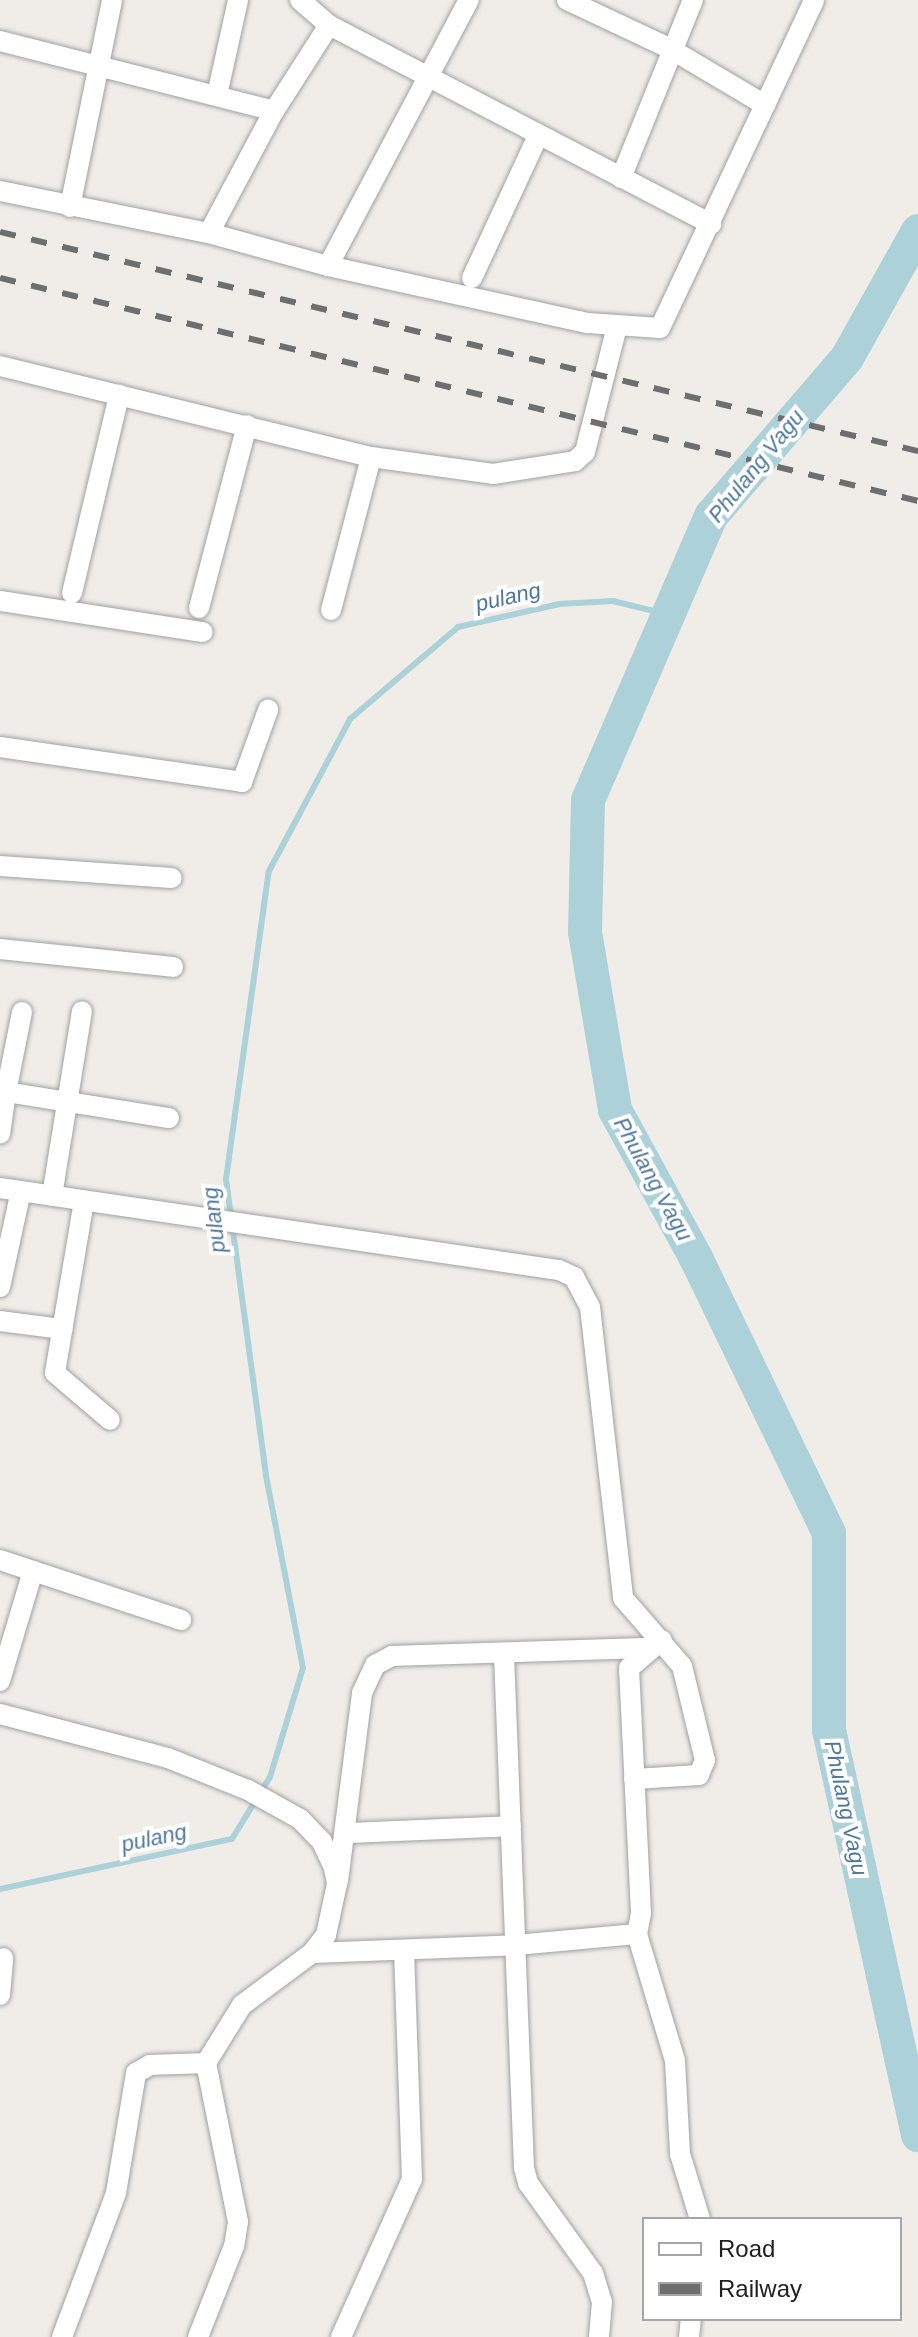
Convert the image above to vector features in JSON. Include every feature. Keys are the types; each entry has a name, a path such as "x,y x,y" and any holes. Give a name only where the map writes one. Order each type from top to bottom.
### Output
{"street":[{"path":"70,207 112,0"},
{"path":"217,95 238,0"},
{"path":"300,0 329,25 711,224"},
{"path":"328,266 469,0"},
{"path":"567,0 669,48 765,105"},
{"path":"621,178 669,48 693,0"},
{"path":"0,191 209,233 328,266 617,326 653,329 666,323 814,0"},
{"path":"209,233 274,111 329,25"},
{"path":"0,41 274,111"},
{"path":"472,278 538,136"},
{"path":"0,366 371,457 493,474 575,461 585,452 617,326"},
{"path":"72,593 119,395"},
{"path":"199,608 247,425"},
{"path":"331,610 371,457"},
{"path":"0,601 203,632"},
{"path":"0,747 242,782 268,710"},
{"path":"0,866 172,878"},
{"path":"0,949 173,967"},
{"path":"52,1196 82,1011"},
{"path":"0,1134 3,1092 22,1012"},
{"path":"3,1092 169,1118"},
{"path":"0,1188 559,1270 574,1277 590,1307 623,1598 656,1644 682,1666 704,1769 699,1775 634,1779"},
{"path":"0,1287 21,1191"},
{"path":"84,1201 55,1373 110,1420"},
{"path":"0,1321 62,1329"},
{"path":"0,1560 181,1620"},
{"path":"0,1681 33,1571"},
{"path":"198,2337 234,2246 238,2222 206,2063 242,2005 312,1953 326,1935 347,1833 362,1693 375,1665 392,1656 504,1655 656,1644"},
{"path":"656,1644 629,1668 641,1913 637,1934 675,2061 680,2154 699,2217"},
{"path":"504,1655 524,2168 528,2183 593,2273 602,2302 599,2337"},
{"path":"0,1714 168,1758 278,1804 322,1842 337,1884"},
{"path":"347,1833 511,1826"},
{"path":"312,1953 516,1945 637,1934"},
{"path":"341,2337 412,2179 404,1951"},
{"path":"0,1995 3,1958"},
{"path":"62,2337 116,2193 136,2073 150,2065 206,2063"}],"waterway":[{"name":"Phulang Vagu","path":"918,231 847,358 711,516 588,800 585,932 615,1110 696,1258 829,1533 829,1730 918,2135"},
{"name":"pulang","path":"0,1889 232,1839 270,1777 303,1668 266,1475 226,1179 269,871 350,719 458,627 559,604 613,601 670,615"}],"railway":[{"path":"0,232 918,451"},
{"path":"0,278 918,501"}]}
